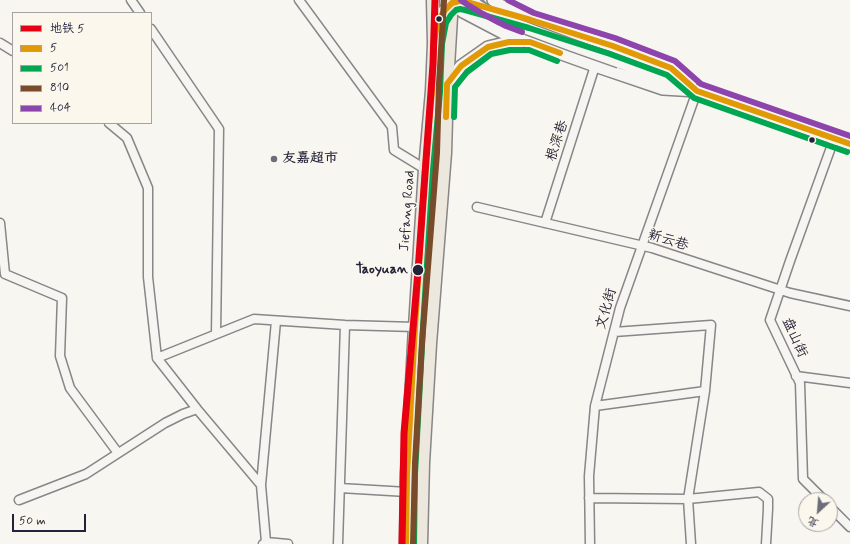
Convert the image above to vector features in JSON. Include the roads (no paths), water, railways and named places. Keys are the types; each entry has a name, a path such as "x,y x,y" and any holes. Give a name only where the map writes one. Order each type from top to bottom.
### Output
{"main road":[{"name":"Jiefang Road","path":"406,544 415,327 425,169 432,92 434,43 433,0"},
{"path":"471,0 478,6 499,18 570,45 850,144"},
{"path":"493,0 496,3 531,20"},
{"path":"434,43 439,19 451,1"},
{"path":"451,1 467,2 531,20 613,46 671,68 697,91"},
{"path":"451,1 463,12 502,33 663,89 697,91"},
{"path":"421,544 424,450 430,344 445,153 451,1"},
{"path":"447,84 461,66 488,47 509,42 530,42"}],"street":[{"path":"131,0 139,12"},
{"path":"299,0 392,127 394,150 425,169"},
{"path":"152,30 219,128 216,334"},
{"path":"0,43 12,50"},
{"name":"根深巷","path":"545,223 595,66"},
{"name":"文化街","path":"590,544 589,476 595,406 620,308 697,91"},
{"path":"110,124 126,138 148,188 148,276 157,358 197,409 261,485"},
{"name":"盘山街","path":"816,492 804,479 800,383 770,320 834,139"},
{"name":"新云巷","path":"477,207 642,246 790,293 850,306"},
{"path":"0,222 5,274 62,298 60,356 70,388 118,453"},
{"path":"157,358 254,319 345,326 415,327"},
{"path":"276,320 261,485 265,543 288,544"},
{"path":"614,332 711,325 705,391 688,499 690,544"},
{"path":"338,544 345,326"},
{"path":"796,376 850,383"},
{"path":"595,406 705,391"},
{"path":"19,500 86,474 165,423 197,409"},
{"path":"340,488 407,492"},
{"path":"589,498 688,499 759,492 768,499 766,544"},
{"path":"838,515 850,527"}],"metro line":[{"name":"5","path":"402,544 404,433 418,271 433,64 435,0"}],"place":[{"name":"友嘉超市","path":"274,159"},
{"name":"Taoyuan","path":"418,270"}]}
